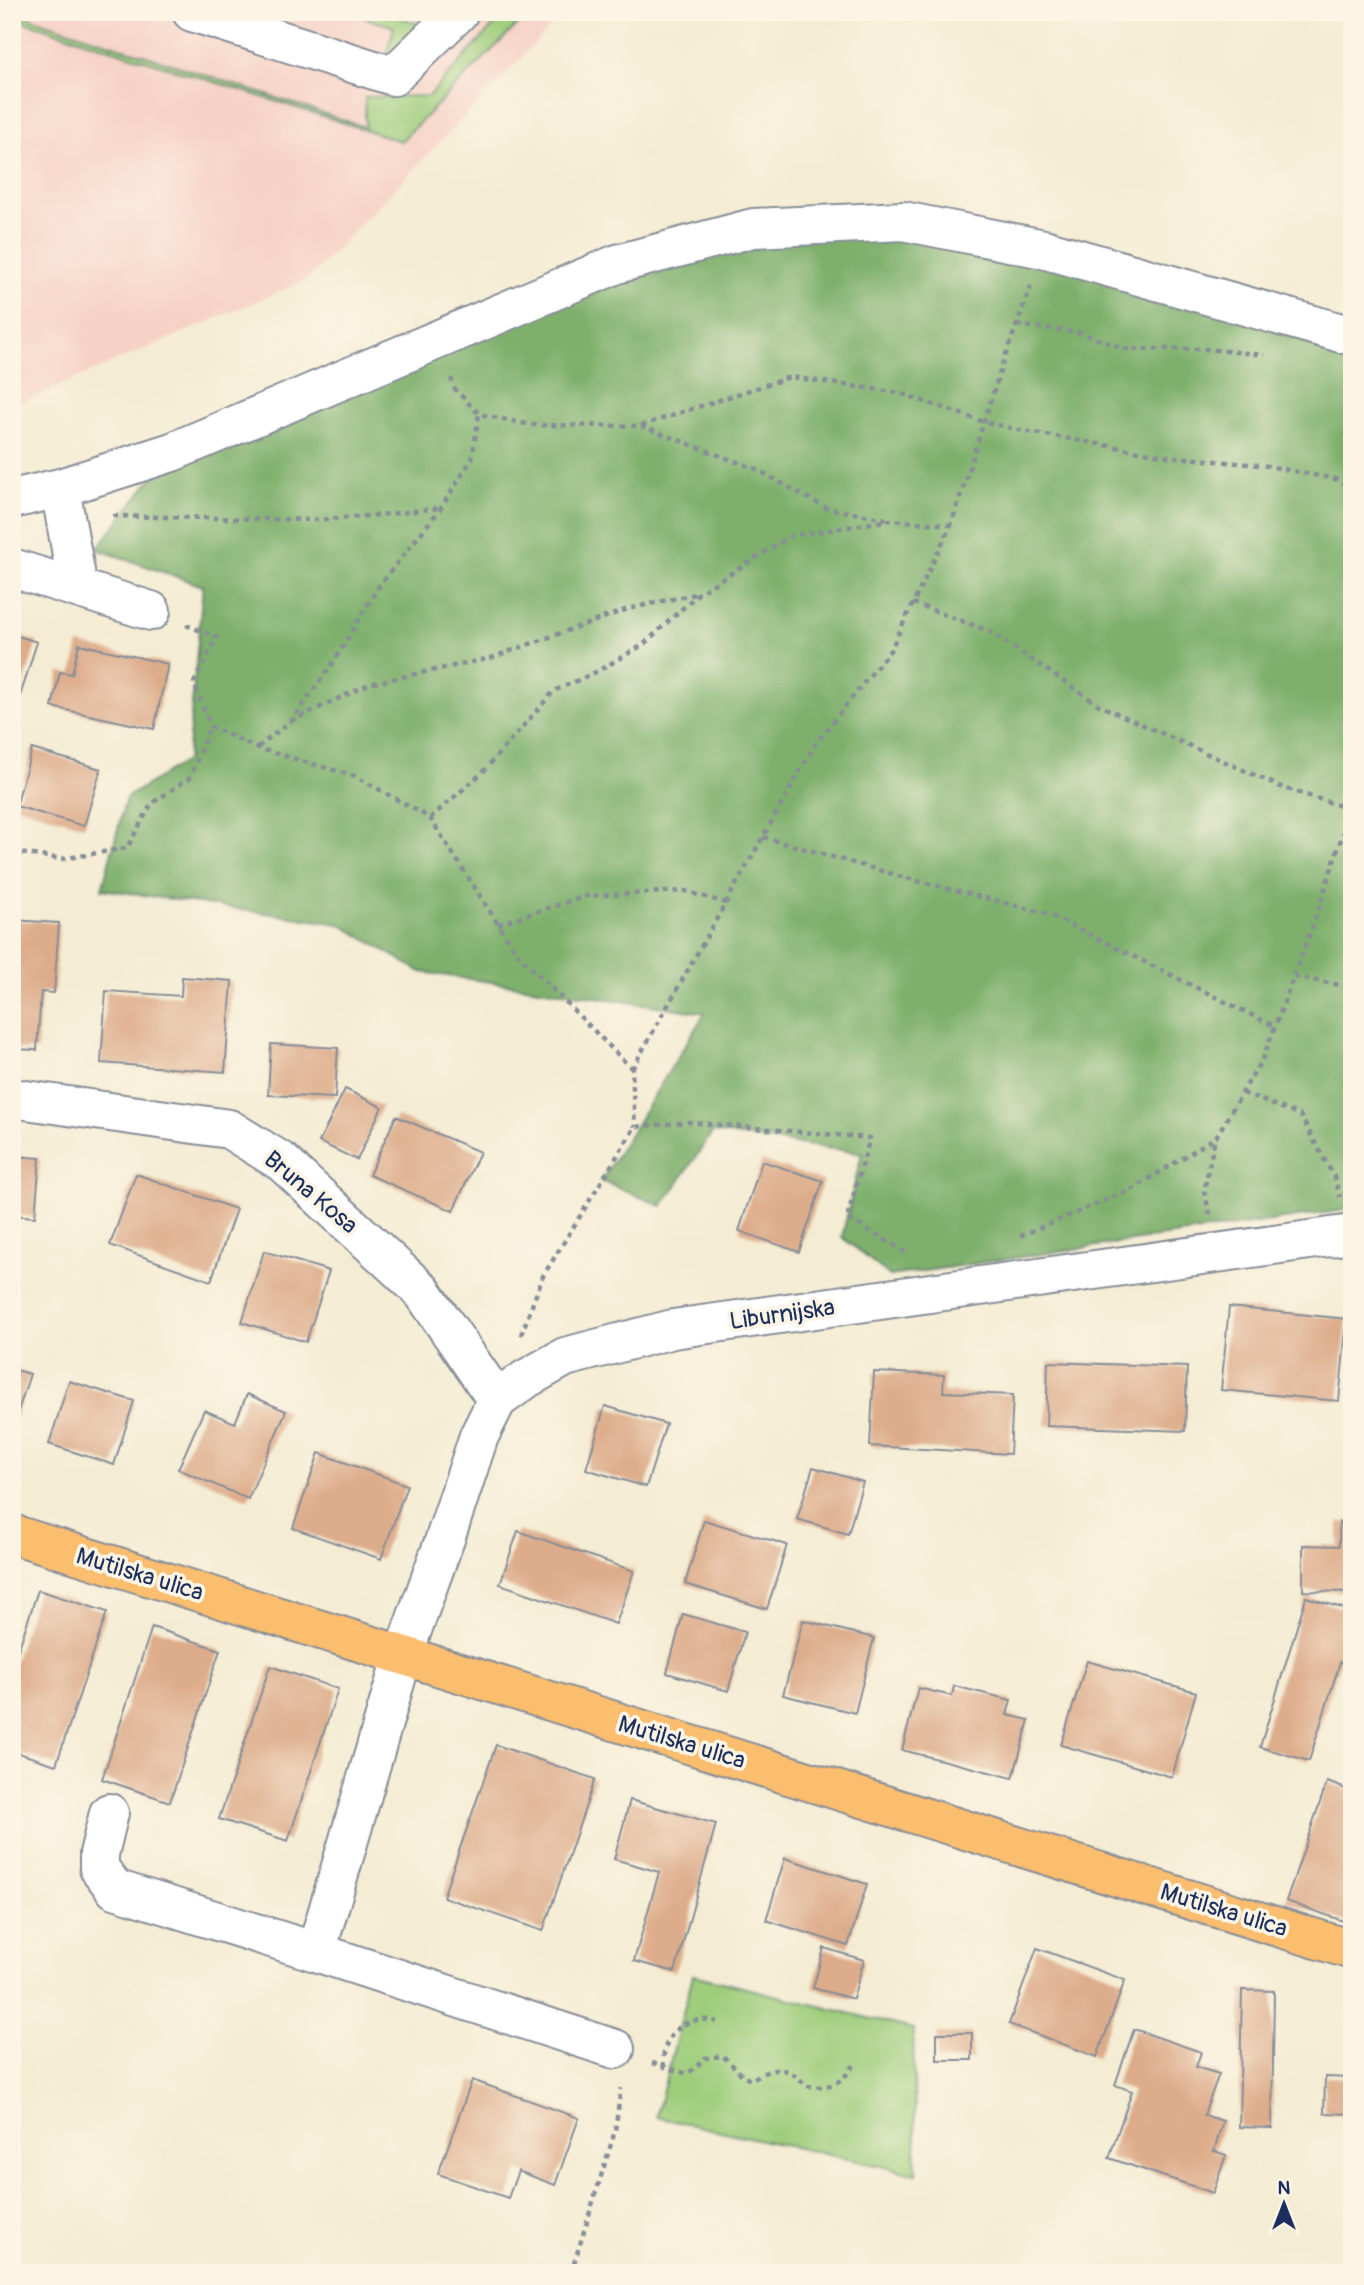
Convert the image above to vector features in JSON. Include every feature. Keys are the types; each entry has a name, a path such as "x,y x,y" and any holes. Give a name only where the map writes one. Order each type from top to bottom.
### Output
{"main road":[{"name":"Mutilska ulica","path":"12,1534 1352,1950"}],"street":[{"path":"192,12 393,76 459,12"},
{"path":"12,499 63,505 172,452 617,264 753,228 903,220 1044,249 1352,336"},
{"path":"63,505 78,588"},
{"path":"12,568 151,611"},
{"name":"Bruna Kosa","path":"12,1098 229,1129 282,1162 422,1291 497,1400"},
{"name":"Liburnijska","path":"316,1952 402,1655 479,1436 497,1400 526,1379 565,1357 673,1329 1220,1252 1346,1216"},
{"path":"110,1813 99,1854 99,1868 115,1889 615,2049"}],"path":[{"path":"520,1338 543,1276 635,1127 632,1069 816,743 891,649 951,525 1044,249"},
{"path":"1017,325 1082,333 1125,349 1207,349 1271,355"},
{"path":"435,339 454,388 479,414 531,425 640,426 790,377 900,393 984,422 1024,432 1167,456 1268,466 1335,479 1352,487"},
{"path":"290,722 331,666 379,586 440,508 472,458 479,414"},
{"path":"640,426 756,469 826,508 891,520 951,525"},
{"path":"63,505 89,515 314,520 440,508"},
{"path":"430,818 482,773 554,691 643,645 699,593 791,536 891,520"},
{"path":"257,748 290,722 369,684 491,658 628,609 699,593"},
{"path":"913,603 989,631 1099,705 1281,787 1351,807 1317,914 1265,1056 1216,1137 1204,1191 1220,1252"},
{"path":"12,852 62,859 127,848 152,803 190,778 210,726 194,683 217,637 151,611"},
{"path":"210,726 257,748 355,776 430,818 516,952 632,1069"},
{"path":"763,837 906,878 1048,914 1276,1027"},
{"path":"498,924 586,896 685,891 726,902"},
{"path":"1294,978 1352,987"},
{"path":"1243,1093 1300,1115 1334,1177 1346,1216"},
{"path":"635,1127 688,1122 870,1138 847,1217 913,1256"},
{"path":"1011,1240 1133,1189 1216,1137"},
{"path":"664,2067 665,2047 671,2033 680,2025 705,2017 717,2022"},
{"path":"571,2273 615,2130 622,2084 615,2049"},
{"path":"688,2074 705,2058 723,2056 744,2077 751,2080 769,2070 778,2069 796,2074 806,2086 823,2088 840,2082 856,2062"}],"shaded area":[{"path":"12,12 565,12 308,279 12,406"}],"green space":[{"path":"12,12 365,127 365,97 429,96 506,12 530,12 401,141 12,18"},
{"path":"346,12 382,12 423,25 427,12 446,12 390,59 387,52 394,27"},
{"path":"903,221 1352,336 1352,1209 890,1276 842,1237 862,1153 713,1132 662,1206 601,1181 705,1013 421,972 340,924 102,889 126,798 187,760 203,586 97,549 172,452 617,264"},
{"path":"693,1975 913,2029 916,2174 656,2117"}],"building":[{"path":"12,634 37,642 17,706 12,705"},
{"path":"79,644 168,664 154,729 52,707 60,672 72,674"},
{"path":"32,749 101,769 84,826 16,806"},
{"path":"12,920 59,923 54,993 41,992 37,1050 12,1049"},
{"path":"182,977 232,981 225,1072 101,1063 106,991 181,996"},
{"path":"271,1044 338,1048 335,1098 268,1095"},
{"path":"345,1089 382,1107 357,1160 319,1142"},
{"path":"396,1116 480,1152 453,1211 369,1175"},
{"path":"12,1156 40,1158 35,1217 12,1215"},
{"path":"762,1161 823,1181 799,1252 739,1231"},
{"path":"136,1174 236,1209 211,1281 110,1245"},
{"path":"264,1251 329,1271 306,1342 242,1322"},
{"path":"1229,1307 1347,1319 1339,1401 1221,1390"},
{"path":"1048,1362 1187,1367 1185,1431 1046,1426"},
{"path":"12,1369 30,1374 13,1427 12,1427"},
{"path":"874,1372 944,1375 943,1392 1013,1395 1010,1454 870,1446"},
{"path":"69,1381 134,1401 114,1465 49,1444"},
{"path":"247,1394 286,1411 248,1499 178,1469 204,1410 235,1423"},
{"path":"605,1406 666,1424 646,1487 586,1469"},
{"path":"319,1453 407,1485 381,1559 293,1528"},
{"path":"813,1467 863,1482 848,1534 797,1519"},
{"path":"704,1520 787,1545 767,1609 685,1584"},
{"path":"1339,1522 1352,1522 1352,1592 1303,1591 1303,1545 1339,1546"},
{"path":"518,1531 634,1571 616,1624 500,1584"},
{"path":"38,1590 107,1612 56,1765 12,1751 12,1669"},
{"path":"1306,1597 1352,1611 1352,1666 1340,1662 1309,1761 1260,1747"},
{"path":"683,1614 745,1632 728,1691 667,1673"},
{"path":"803,1620 874,1638 855,1713 783,1695"},
{"path":"152,1627 220,1650 170,1802 102,1779"},
{"path":"1087,1661 1196,1692 1172,1777 1061,1745"},
{"path":"270,1666 338,1689 288,1841 219,1819"},
{"path":"954,1686 1011,1700 1007,1715 1029,1720 1013,1778 902,1750 918,1688 952,1696"},
{"path":"496,1745 595,1779 543,1931 443,1897"},
{"path":"1327,1782 1352,1791 1352,1924 1286,1901"},
{"path":"630,1800 716,1824 675,1972 634,1961 659,1872 614,1859"},
{"path":"785,1858 867,1884 848,1946 766,1920"},
{"path":"824,1948 864,1960 853,1999 813,1988"},
{"path":"1037,1948 1125,1980 1097,2057 1009,2024"},
{"path":"1242,1990 1274,1991 1272,2128 1239,2127"},
{"path":"1134,2029 1201,2052 1196,2067 1219,2074 1204,2115 1223,2121 1214,2151 1226,2155 1213,2193 1109,2158 1132,2091 1115,2085"},
{"path":"937,2033 972,2033 972,2060 937,2060"},
{"path":"1325,2077 1352,2078 1352,2114 1324,2113"},
{"path":"472,2080 579,2118 555,2185 518,2171 508,2198 438,2174"}]}
